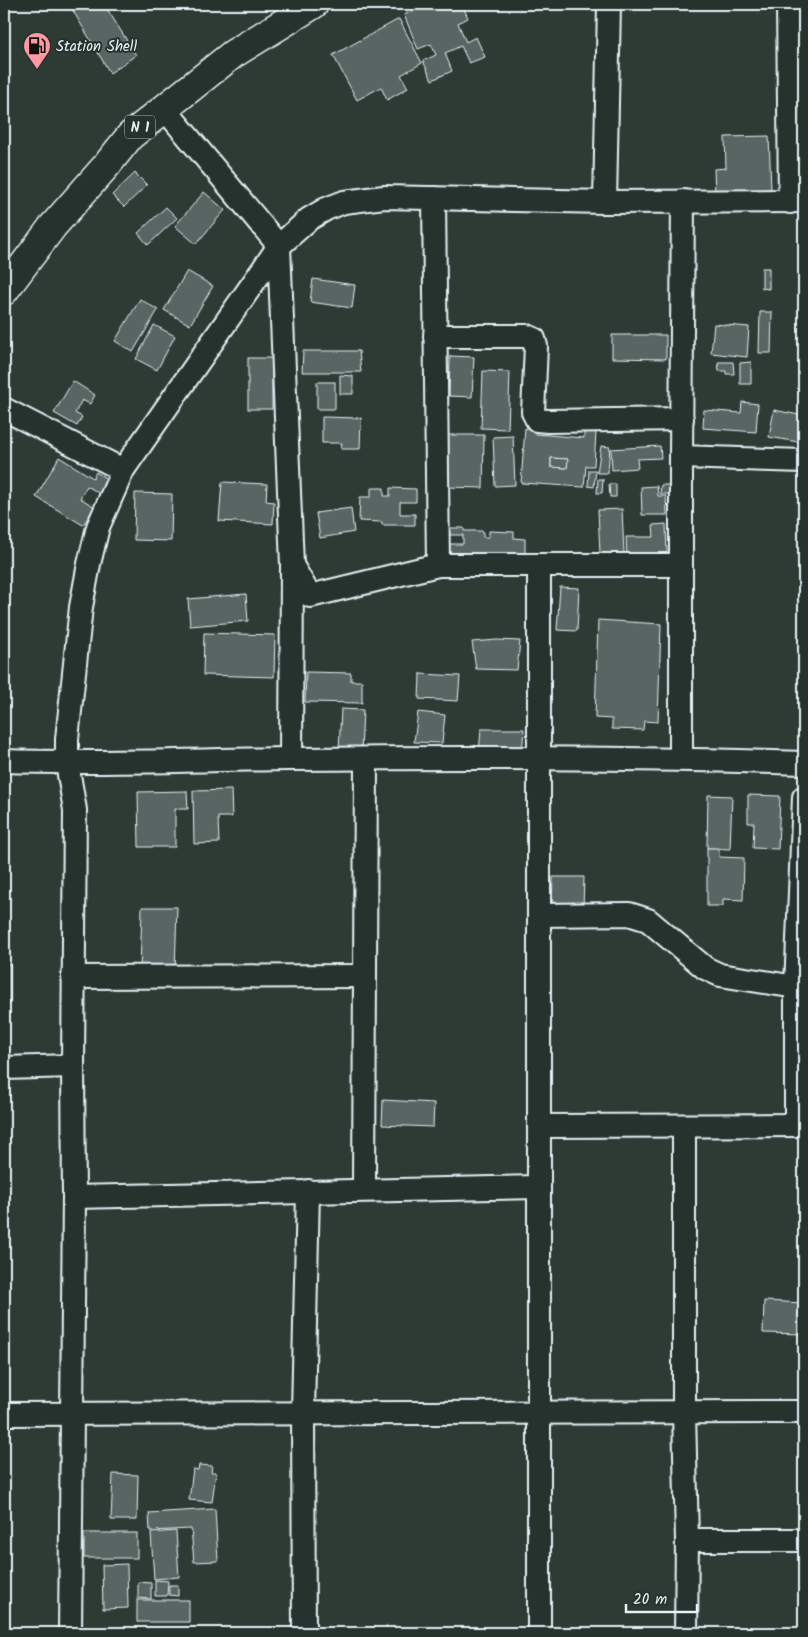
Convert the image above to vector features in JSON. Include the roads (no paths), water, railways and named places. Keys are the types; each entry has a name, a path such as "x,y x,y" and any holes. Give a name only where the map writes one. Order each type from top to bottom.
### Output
{"highway":[{"name":"N 1","path":"4,291 54,226 130,136 233,54 314,4"}],"street":[{"path":"605,202 609,4"},
{"path":"70,1633 73,1414 74,1196 72,1066 75,810 67,763 67,739 81,608 89,564 98,527 123,470 279,246 308,219 326,209 344,202 384,197 605,202 797,202 796,51 788,4"},
{"path":"164,108 279,246 292,566 291,759"},
{"path":"434,198 438,565"},
{"path":"681,758 683,202"},
{"path":"435,336 527,336 534,339 536,346 533,412 537,420 682,419"},
{"path":"4,408 123,470"},
{"path":"681,457 804,461"},
{"path":"292,566 310,596 438,565 681,565"},
{"path":"539,565 539,1633"},
{"path":"4,760 67,763 291,759 681,758 804,763"},
{"path":"364,1190 366,759"},
{"path":"539,1126 800,1124 796,987 802,912 804,797"},
{"path":"539,914 629,914 648,920 705,968 720,976 796,987"},
{"path":"73,977 365,976"},
{"path":"4,1068 72,1066"},
{"path":"684,1126 684,1412 688,1540 686,1633"},
{"path":"74,1196 539,1187"},
{"path":"304,1633 303,1413 308,1191"},
{"path":"4,1414 804,1412"},
{"path":"688,1540 804,1540"}],"place":[{"name":"Station Shell","path":"37,70"}]}
